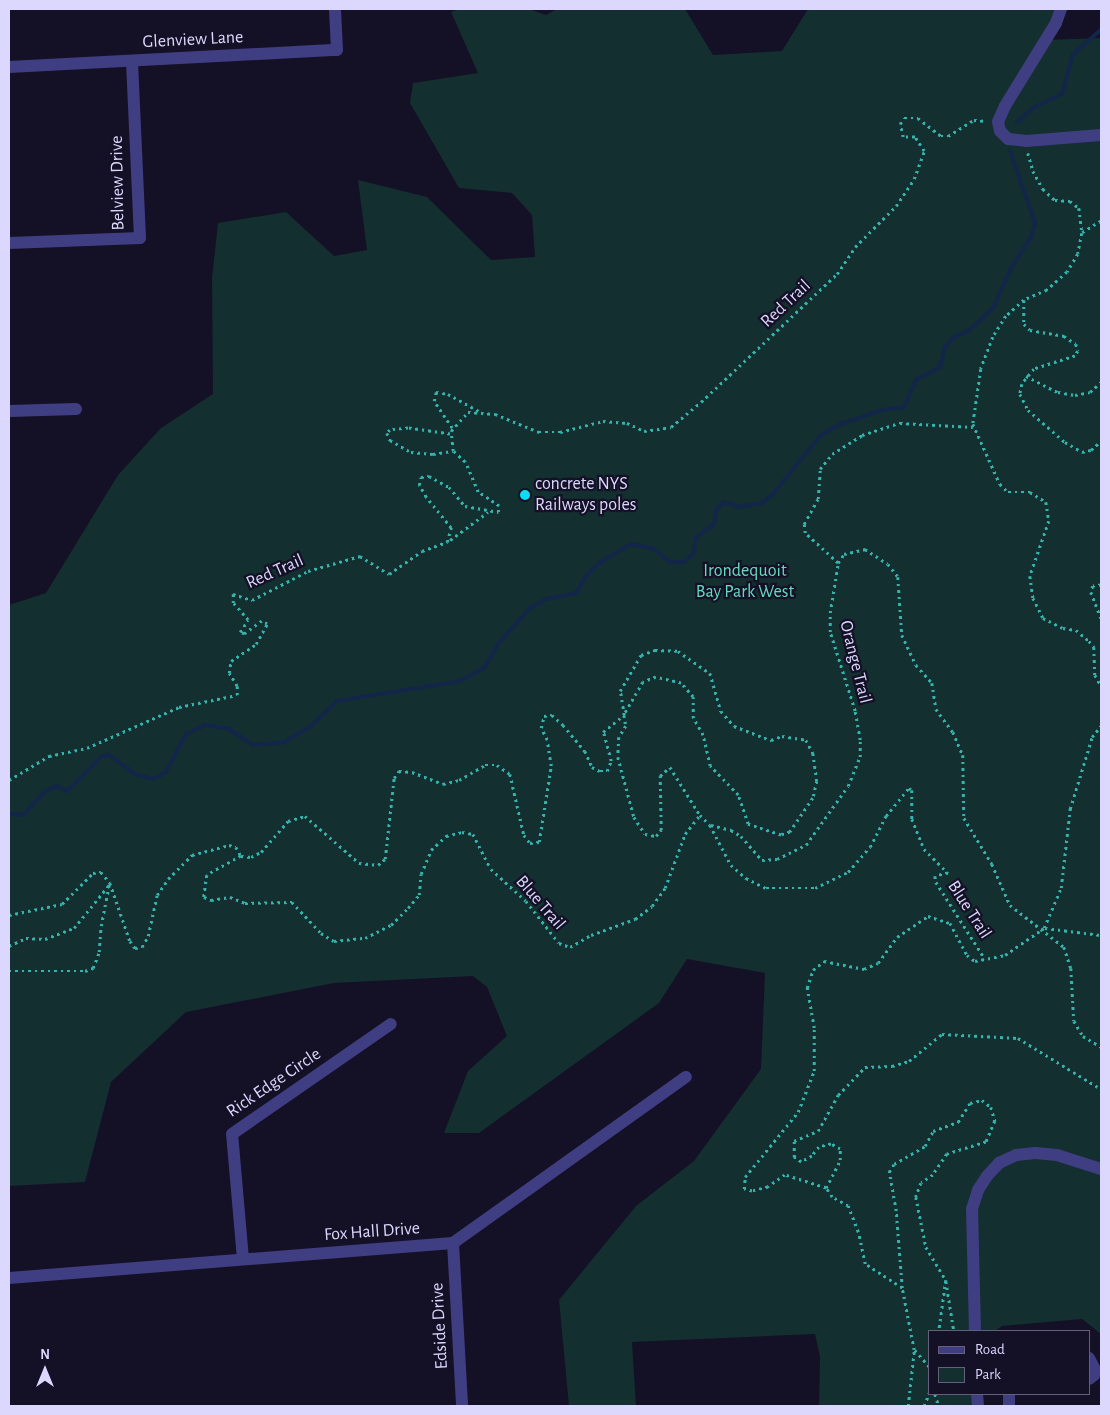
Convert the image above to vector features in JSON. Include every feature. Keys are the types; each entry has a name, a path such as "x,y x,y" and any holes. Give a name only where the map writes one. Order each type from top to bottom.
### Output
{"street":[{"name":"Glenview Lane","path":"9,67 337,50 335,9"},
{"path":"1061,9 1056,24 1005,106 998,122 1004,136 1026,142 1101,135"},
{"name":"Belview Drive","path":"9,243 140,238 132,61"},
{"path":"9,411 76,409"},
{"name":"Rick Edge Circle","path":"243,1259 232,1134 391,1024"},
{"path":"453,1243 686,1078"},
{"path":"975,1330 972,1209 978,1190 987,1176 999,1163 1016,1155 1035,1153 1056,1155 1101,1169"},
{"name":"Fox Hall Drive","path":"9,1278 453,1243"},
{"name":"Edside Drive","path":"453,1243 462,1406"},
{"path":"1090,1360 1094,1368 1094,1375 1090,1378"}],"path":[{"name":"Red Trail","path":"453,429 434,401 436,392 463,401 481,413 495,414 539,432 560,432 603,421 627,423 644,431 671,426 702,402 836,274 855,247 896,206 914,179 924,151 915,137 903,137 900,124 904,118 918,118 941,136 948,136 974,120 998,122"},
{"path":"1026,142 1033,171 1043,189 1055,200 1070,201 1079,208 1082,233 1078,254 1067,272 1047,290 1024,300 1006,316 990,345 974,399 974,426 1000,484 1008,492 1030,492 1046,502 1049,521 1030,576 1033,598 1043,618 1063,628 1076,630 1094,647 1095,675 1101,686"},
{"path":"1082,233 1101,221"},
{"path":"1024,300 1024,324 1030,330 1064,336 1076,344 1078,351 1076,356 1034,369 1026,376 1020,394 1023,403 1065,442 1082,452 1091,450 1101,442"},
{"path":"1026,376 1058,392 1075,395 1090,392 1101,382"},
{"path":"447,542 451,528 426,497 419,485 422,477 429,476 449,487 465,506 488,512 498,512 500,506 478,492 466,462 453,451 450,434 453,429 468,412 481,413"},
{"path":"974,426 900,423 862,435 832,454 820,469 818,499 804,524 805,533 838,563 844,554 865,549 888,564 898,576 902,635 916,665 932,683 936,709 953,732 962,755 964,818 992,864 1010,905 1044,928 1064,947 1071,968 1074,1021 1083,1036 1101,1047"},
{"path":"450,434 408,428 390,430 387,433 390,440 411,452 433,454 453,451"},
{"path":"447,542 488,512"},
{"name":"Red Trail","path":"9,780 49,756 88,748 179,708 237,695 237,686 229,673 231,661 256,644 267,624 262,621 244,634 240,632 248,620 234,603 233,594 252,600 308,571 360,556 389,574 422,551 447,542"},
{"name":"Orange Trail","path":"710,825 731,830 741,836 762,860 776,859 806,845 848,786 860,757 860,740 852,702 830,632 834,572 838,563"},
{"path":"1101,585 1093,586 1091,592 1101,618"},
{"path":"9,915 62,904 93,873 101,872 110,883 130,942 135,948 142,947 148,936 156,895 192,855 229,845 236,847 241,856 251,857 261,852 288,821 305,816 359,863 378,866 385,859 394,778 399,771 412,772 443,784 459,780 485,764 497,765 510,774 524,835 530,843 539,842 551,766 547,740 541,728 544,716 552,715 563,725 585,751 592,767 600,771 607,771 611,761 603,732 624,715 643,682 656,677 676,680 693,697 693,718 703,735 710,766 738,795 748,824 781,835 790,832 813,798 816,765 806,740 797,736 771,740 734,726 721,711 710,673 678,651 655,650 641,655 620,691 624,715 626,726 618,737 618,757 634,817 645,834 656,836 661,830 660,776 670,767 700,815"},
{"path":"1044,928 1061,888 1070,809 1092,737 1101,726"},
{"name":"Blue Trail","path":"241,856 207,875 204,897 210,900 230,897 245,902 292,902 321,932 334,941 351,940 378,933 408,908 419,895 421,874 432,850 441,841 462,832 473,834 491,869 526,901 559,943 570,947 591,935 635,919 652,906 665,888 685,834 700,815 710,825 731,865 746,878 766,888 815,888 838,879 859,860 908,788 912,790 912,818 924,849 948,873 935,876 936,882 985,959 1005,955 1044,928"},
{"path":"9,946 26,938 45,940 74,928 110,883"},
{"path":"9,971 85,972 93,968 99,952 101,926 110,883"},
{"path":"902,1288 891,1284 864,1264 858,1232 848,1206 832,1197 826,1188 785,1175 768,1187 752,1191 744,1189 745,1177 798,1112 814,1071 814,1028 807,988 813,970 824,962 864,969 878,963 897,937 928,916 950,923 967,954 975,961 985,959"},
{"path":"1044,928 1101,935"},
{"path":"826,1188 840,1160 840,1149 831,1144 819,1147 812,1156 801,1162 794,1157 794,1141 818,1131 838,1095 865,1067 892,1066 909,1061 942,1034 1018,1038 1101,1089"},
{"path":"908,1406 914,1350 902,1288 896,1211 889,1172 894,1164 925,1146 933,1131 958,1122 970,1103 982,1100 994,1114 992,1132 986,1142 947,1154 934,1175 921,1183 916,1197 926,1247 946,1280 954,1330"},
{"path":"939,1330 946,1280"},
{"path":"914,1350 928,1366"}],"green space":[{"name":"Irondequoit Bay Park West","path":"459,9 529,9 546,15 557,9 685,9 713,55 782,51 808,9 1061,9 1046,40 1101,38 1101,1334 1082,1319 1002,1326 996,1330 928,1330 928,1395 977,1395 978,1406 819,1406 820,1357 815,1334 632,1342 636,1406 569,1406 559,1300 636,1206 694,1161 761,1069 765,973 687,959 659,1003 479,1133 444,1133 468,1071 507,1036 487,987 473,976 334,983 186,1012 111,1082 85,1182 9,1186 9,605 46,593 118,475 161,428 213,394 212,278 218,223 286,212 334,256 367,250 358,180 427,197 491,260 535,257 532,215 512,193 459,188 410,103 413,83 478,73 451,12"}],"waterway":[{"path":"1017,122 1033,108 1062,94 1073,54 1101,30"},
{"path":"9,814 23,815 45,791 57,786 67,791 102,756 109,755 137,775 154,779 166,772 186,734 205,725 229,729 253,745 285,742 311,726 337,701 460,681 485,667 498,644 530,608 547,599 576,593 587,575 599,563 631,544 652,548 670,562 684,562 694,553 696,537 714,524 716,510 724,502 739,507 762,503 772,495 821,435 841,424 882,410 904,407 916,380 940,367 945,347 954,337 970,330 993,308 1011,268 1031,237 1035,223 1010,151"}],"place":[{"name":"concrete NYS Railways poles","path":"525,495"}]}
